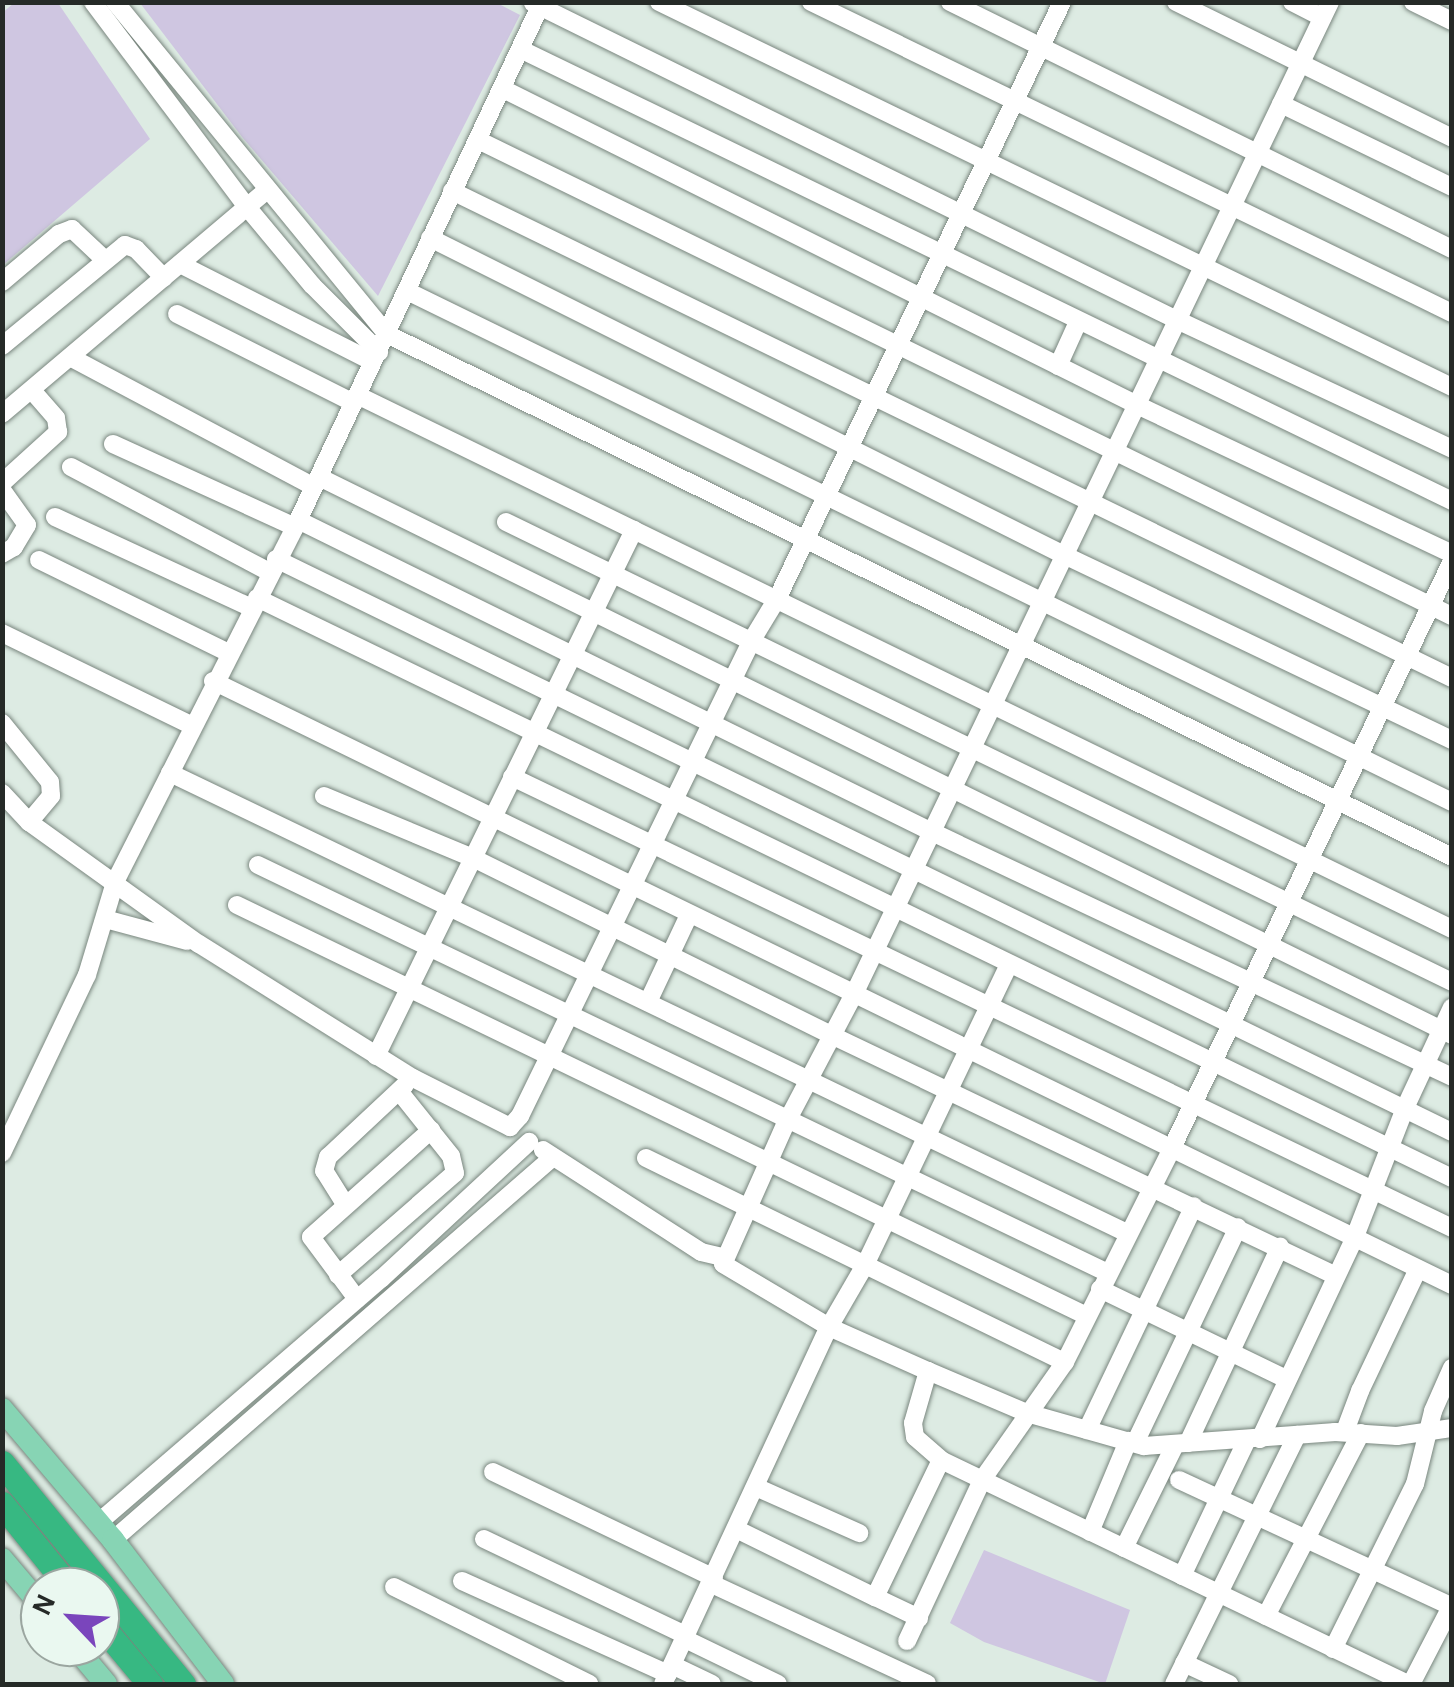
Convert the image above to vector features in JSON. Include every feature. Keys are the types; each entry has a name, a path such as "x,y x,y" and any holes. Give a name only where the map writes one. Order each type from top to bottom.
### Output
{"highway":[{"path":"2,1463 183,1684"},
{"path":"2,1504 53,1567"},
{"path":"120,1648 150,1684"}],"main road":[{"path":"2,1409 105,1532 222,1684"},
{"path":"2,1558 20,1580"}],"street":[{"path":"94,2 248,207 376,357"},
{"path":"116,2 387,334 1452,858"},
{"path":"660,2 1452,387"},
{"path":"811,2 1452,313"},
{"path":"950,2 1452,248"},
{"path":"510,1127 549,1056 752,640 778,597 871,395 1062,2"},
{"path":"1176,2 1452,138"},
{"path":"1292,2 1326,10 1019,643 854,994 829,1034 723,1257 727,1269 829,1327 1027,1413 1131,1442 1182,1444 1353,1432 1428,1433 1452,1428"},
{"path":"1412,2 1452,21"},
{"path":"2,1153 86,975 115,882 356,399 522,50 538,4 1175,319 1452,448"},
{"path":"522,50 1155,361 1452,501"},
{"path":"503,89 1452,557 1432,607 1380,707 1172,1148 1065,1362 982,1480 907,1641"},
{"path":"1281,104 1452,187"},
{"path":"478,140 1452,616"},
{"path":"2,414 268,189"},
{"path":"452,192 1452,678"},
{"path":"2,282 66,230 78,232 104,259"},
{"path":"430,238 1064,555 1452,740"},
{"path":"2,346 104,259 130,246 164,278"},
{"path":"180,264 376,357"},
{"path":"407,290 1452,802"},
{"path":"177,314 778,597 1452,929"},
{"path":"1058,366 1078,322"},
{"path":"70,358 316,482 732,680 1446,1032"},
{"path":"2,554 14,546 27,524 2,486 58,432 56,418 32,390"},
{"path":"113,444 296,523 1452,1077"},
{"path":"71,466 1452,1132"},
{"path":"55,517 254,603 533,735 1452,1178"},
{"path":"506,522 1452,982"},
{"path":"376,1056 634,530"},
{"path":"39,560 229,653"},
{"path":"2,633 193,726"},
{"path":"213,682 1452,1285"},
{"path":"2,723 50,782 52,796 29,822"},
{"path":"170,773 1128,1233"},
{"path":"512,777 1189,1106 1452,1228"},
{"path":"2,793 29,822 199,944 376,1056 406,1085 451,1156 455,1174 338,1275"},
{"path":"324,796 473,858 829,1034 1334,1274"},
{"path":"258,866 907,1177 1104,1281 1146,1311 1286,1379"},
{"path":"237,906 1087,1316"},
{"path":"648,1002 689,915"},
{"path":"105,919 199,944"},
{"path":"668,1675 758,1488 829,1327 865,1264 1008,966"},
{"path":"1182,1576 1354,1240 1393,1150 1405,1108 1425,1064 1446,1032 1452,1007"},
{"path":"406,1085 510,1127 701,1252 723,1257"},
{"path":"345,1204 324,1164 406,1085"},
{"path":"357,1300 311,1237 431,1130"},
{"path":"105,1532 530,1142"},
{"path":"105,1532 553,1157"},
{"path":"646,1158 1065,1362"},
{"path":"1087,1430 1194,1206"},
{"path":"1090,1532 1238,1227"},
{"path":"1124,1548 1232,1352 1280,1247"},
{"path":"1266,1616 1306,1540 1353,1432 1360,1391 1418,1270"},
{"path":"1334,1649 1415,1484 1428,1433 1452,1368"},
{"path":"928,1371 913,1423 915,1437 941,1460 1409,1684 1451,1606 1180,1480"},
{"path":"1174,1684 1297,1435"},
{"path":"875,1597 941,1460"},
{"path":"492,1472 713,1581 888,1676 927,1684"},
{"path":"758,1488 858,1533"},
{"path":"738,1530 919,1618"},
{"path":"484,1539 778,1684"},
{"path":"462,1580 668,1675 712,1684"},
{"path":"394,1586 589,1684"},
{"path":"1184,1664 1229,1684"}],"shaded area":[{"path":"495,2 520,15 378,296 242,137 140,3"},
{"path":"14,3 58,3 150,139 3,265 2,13"},
{"path":"984,1550 1130,1610 1105,1684 984,1642 950,1623"}]}
